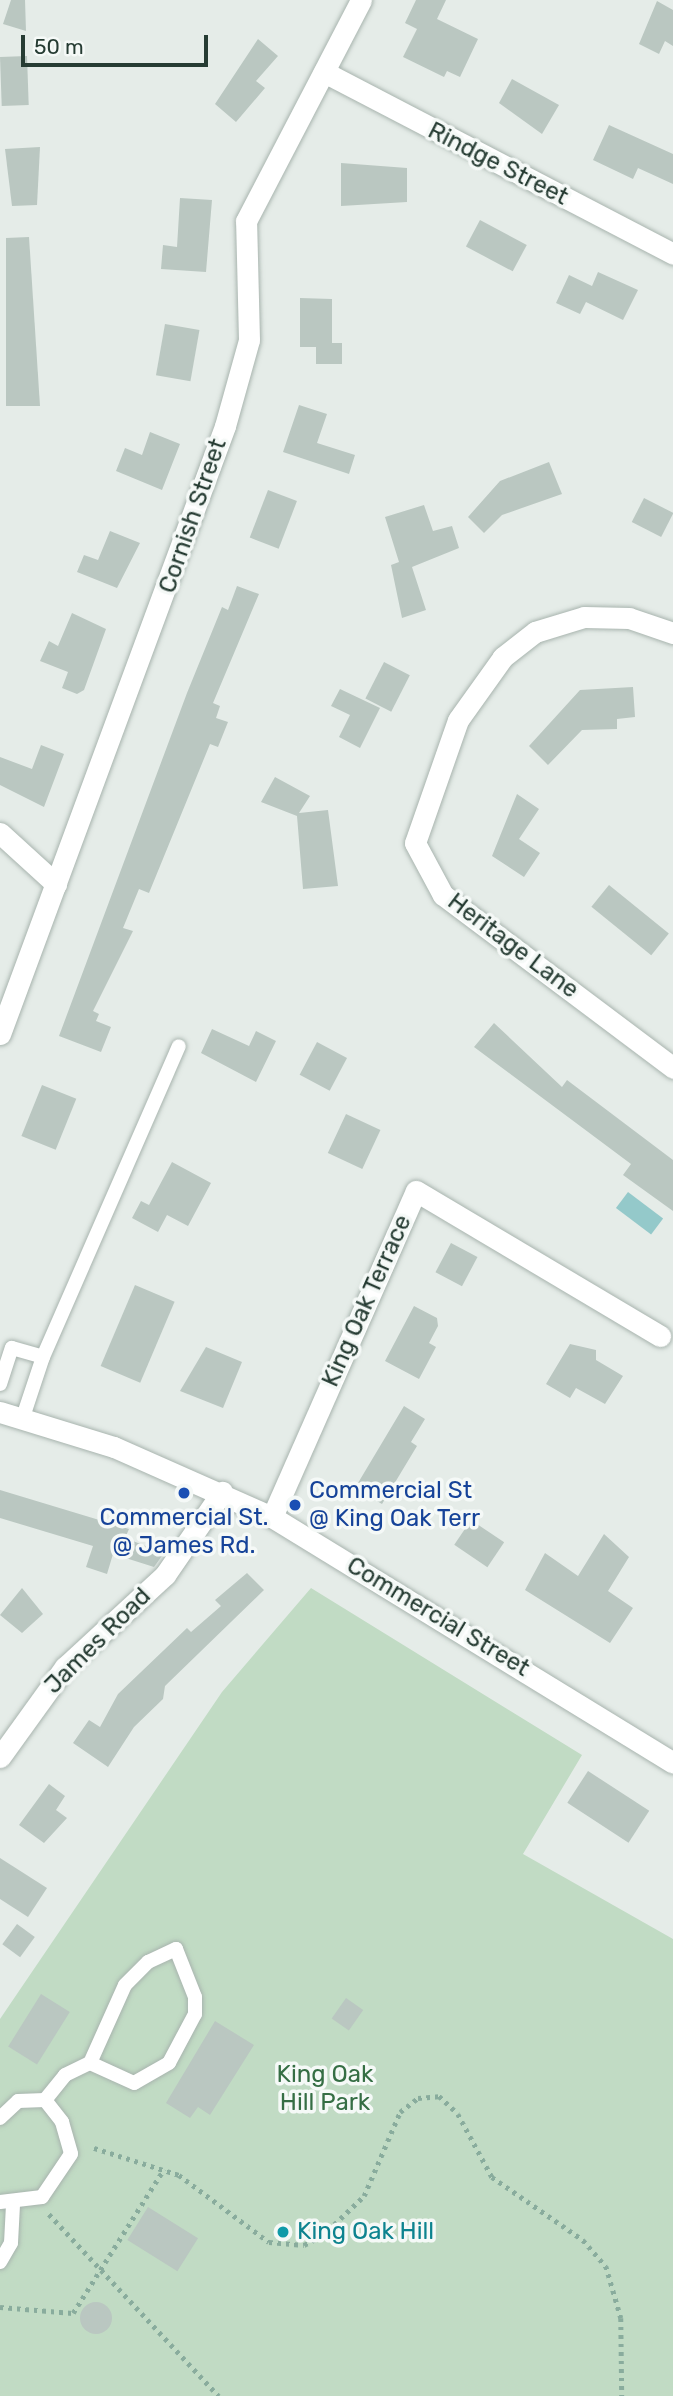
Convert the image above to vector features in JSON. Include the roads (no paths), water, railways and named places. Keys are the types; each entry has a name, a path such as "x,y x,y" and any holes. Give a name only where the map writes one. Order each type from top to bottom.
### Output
{"street":[{"name":"Cornish Street","path":"0,1034 225,426 249,340 246,221 361,0"},
{"name":"Rindge Street","path":"324,72 673,254"},
{"name":"Heritage Lane","path":"673,633 629,618 584,617 535,632 503,657 458,720 415,844 443,895 673,1068"},
{"path":"0,833 56,884"},
{"name":"King Oak Terrace","path":"272,1517 415,1191 660,1335"},
{"name":"Commercial Street","path":"0,1412 114,1447 222,1492 272,1517 673,1763"},
{"name":"James Road","path":"0,1757 65,1667 165,1575 222,1492"}],"lane":[{"path":"22,1420 43,1357 178,1046"},
{"path":"0,1384 12,1348 43,1357"},
{"path":"0,2118 18,2101 45,2100 65,2076 90,2063 125,1985 148,1962 176,1949 195,1997 195,2014 169,2063 134,2083 90,2063"},
{"path":"0,2262 11,2243 6,2204 42,2197 71,2154 65,2129 45,2100"}],"water":[{"path":"628,1192 663,1218 651,1234 616,1208"}],"place":[{"name":"Commercial St. @ James Rd.","path":"184,1493"},
{"name":"Commercial St @ King Oak Terr","path":"295,1505"},
{"name":"King Oak Hill","path":"283,2232"}],"park label":[{"name":"King Oak Hill Park","path":"325,2089"}]}
